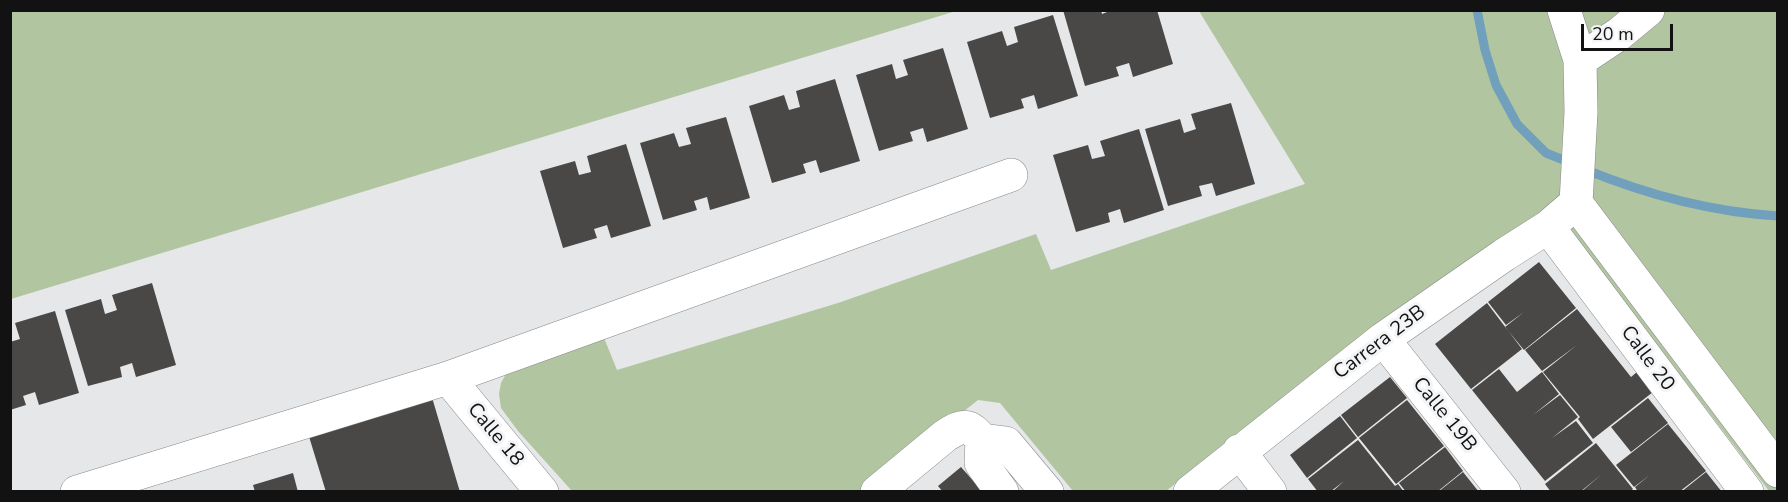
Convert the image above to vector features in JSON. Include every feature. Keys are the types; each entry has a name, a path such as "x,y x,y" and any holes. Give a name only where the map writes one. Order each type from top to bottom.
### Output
{"street":[{"path":"1564,10 1580,60 1581,112 1576,203 1778,471"},
{"path":"1580,60 1619,34 1648,10"},
{"path":"77,492 448,378 1011,175"},
{"name":"Carrera 23B","path":"1190,492 1383,339 1548,227 1576,203"},
{"name":"Calle 20","path":"1548,227 1747,492"},
{"name":"Calle 19B","path":"1383,339 1504,492"},
{"name":"Calle 18","path":"448,378 542,492"},
{"path":"877,492 946,435 965,426 973,429 982,440 981,463 1002,492"},
{"path":"982,440 1006,443 1047,492"},
{"path":"1239,451 1270,492"}],"green space":[{"path":"11,10 956,10 956,11 11,299"},
{"path":"1199,11 1777,11 1777,491 1769,491 1553,209 1231,439 1166,491 1073,491 1000,403 978,400 863,491 572,491 518,431 501,408 499,394 501,383 507,372 602,333 617,370 838,303 1036,234 1051,270 1305,184"}],"building":[{"path":"1063,10 1101,10 1102,14 1112,10 1157,10 1173,64 1133,77 1129,63 1116,67 1119,76 1085,86"},
{"path":"1053,15 1078,96 1038,109 1034,95 1021,99 1024,108 990,118 967,42 1002,31 1007,46 1018,42 1014,27"},
{"path":"943,48 968,129 927,142 923,128 910,132 913,141 879,151 856,75 892,64 896,79 908,75 903,60"},
{"path":"835,79 860,161 820,173 816,160 803,164 806,173 772,183 749,106 784,95 789,110 800,107 796,91"},
{"path":"1231,103 1255,184 1216,196 1212,183 1199,186 1202,196 1168,206 1145,129 1180,119 1184,133 1196,129 1191,114"},
{"path":"726,117 750,198 710,210 707,197 694,201 697,210 663,220 640,143 674,133 679,147 691,144 686,128"},
{"path":"1139,129 1164,210 1124,223 1120,209 1108,213 1110,222 1076,232 1053,155 1088,145 1092,159 1105,156 1100,141"},
{"path":"626,144 651,226 611,238 607,225 594,229 597,238 563,248 540,171 575,161 579,175 591,172 587,156"},
{"path":"1539,262 1576,308 1524,350 1505,327 1524,312 1506,325 1488,302"},
{"path":"152,283 176,365 136,377 132,363 120,367 122,377 88,386 65,310 101,299 105,314 117,310 112,295"},
{"path":"1487,303 1522,349 1471,389 1435,344"},
{"path":"1577,309 1631,377 1637,372 1653,392 1593,439 1578,419 1580,417 1543,372 1577,345 1542,371 1525,350"},
{"path":"55,311 79,393 39,405 35,392 23,396 26,405 10,410 10,342 20,339 15,323"},
{"path":"1499,369 1517,392 1542,372 1559,394 1533,415 1560,395 1578,417 1552,438 1576,421 1593,443 1545,481 1472,390"},
{"path":"1390,377 1407,398 1358,437 1341,415"},
{"path":"431,394 460,492 326,492 307,430"},
{"path":"1648,398 1668,423 1631,452 1611,427"},
{"path":"1407,400 1444,446 1396,484 1359,438"},
{"path":"1340,416 1357,438 1307,478 1290,455"},
{"path":"1668,424 1706,471 1679,492 1638,492 1635,487 1650,475 1634,487 1616,465"},
{"path":"1358,440 1395,486 1398,484 1404,492 1332,492 1344,481 1330,492 1318,492 1308,479"},
{"path":"1596,443 1633,489 1630,492 1581,492 1602,474 1580,492 1551,492 1545,484"},
{"path":"1445,447 1463,471 1437,492 1406,492 1399,483"},
{"path":"961,467 983,492 943,492 938,486"},
{"path":"1463,472 1479,492 1438,492"},
{"path":"1706,472 1722,492 1681,492"},
{"path":"293,473 298,492 255,492 253,485"}],"waterway":[{"path":"1477,10 1485,50 1496,85 1517,124 1546,153 1571,163"},
{"path":"1584,169 1655,194 1703,206 1778,216"}]}
